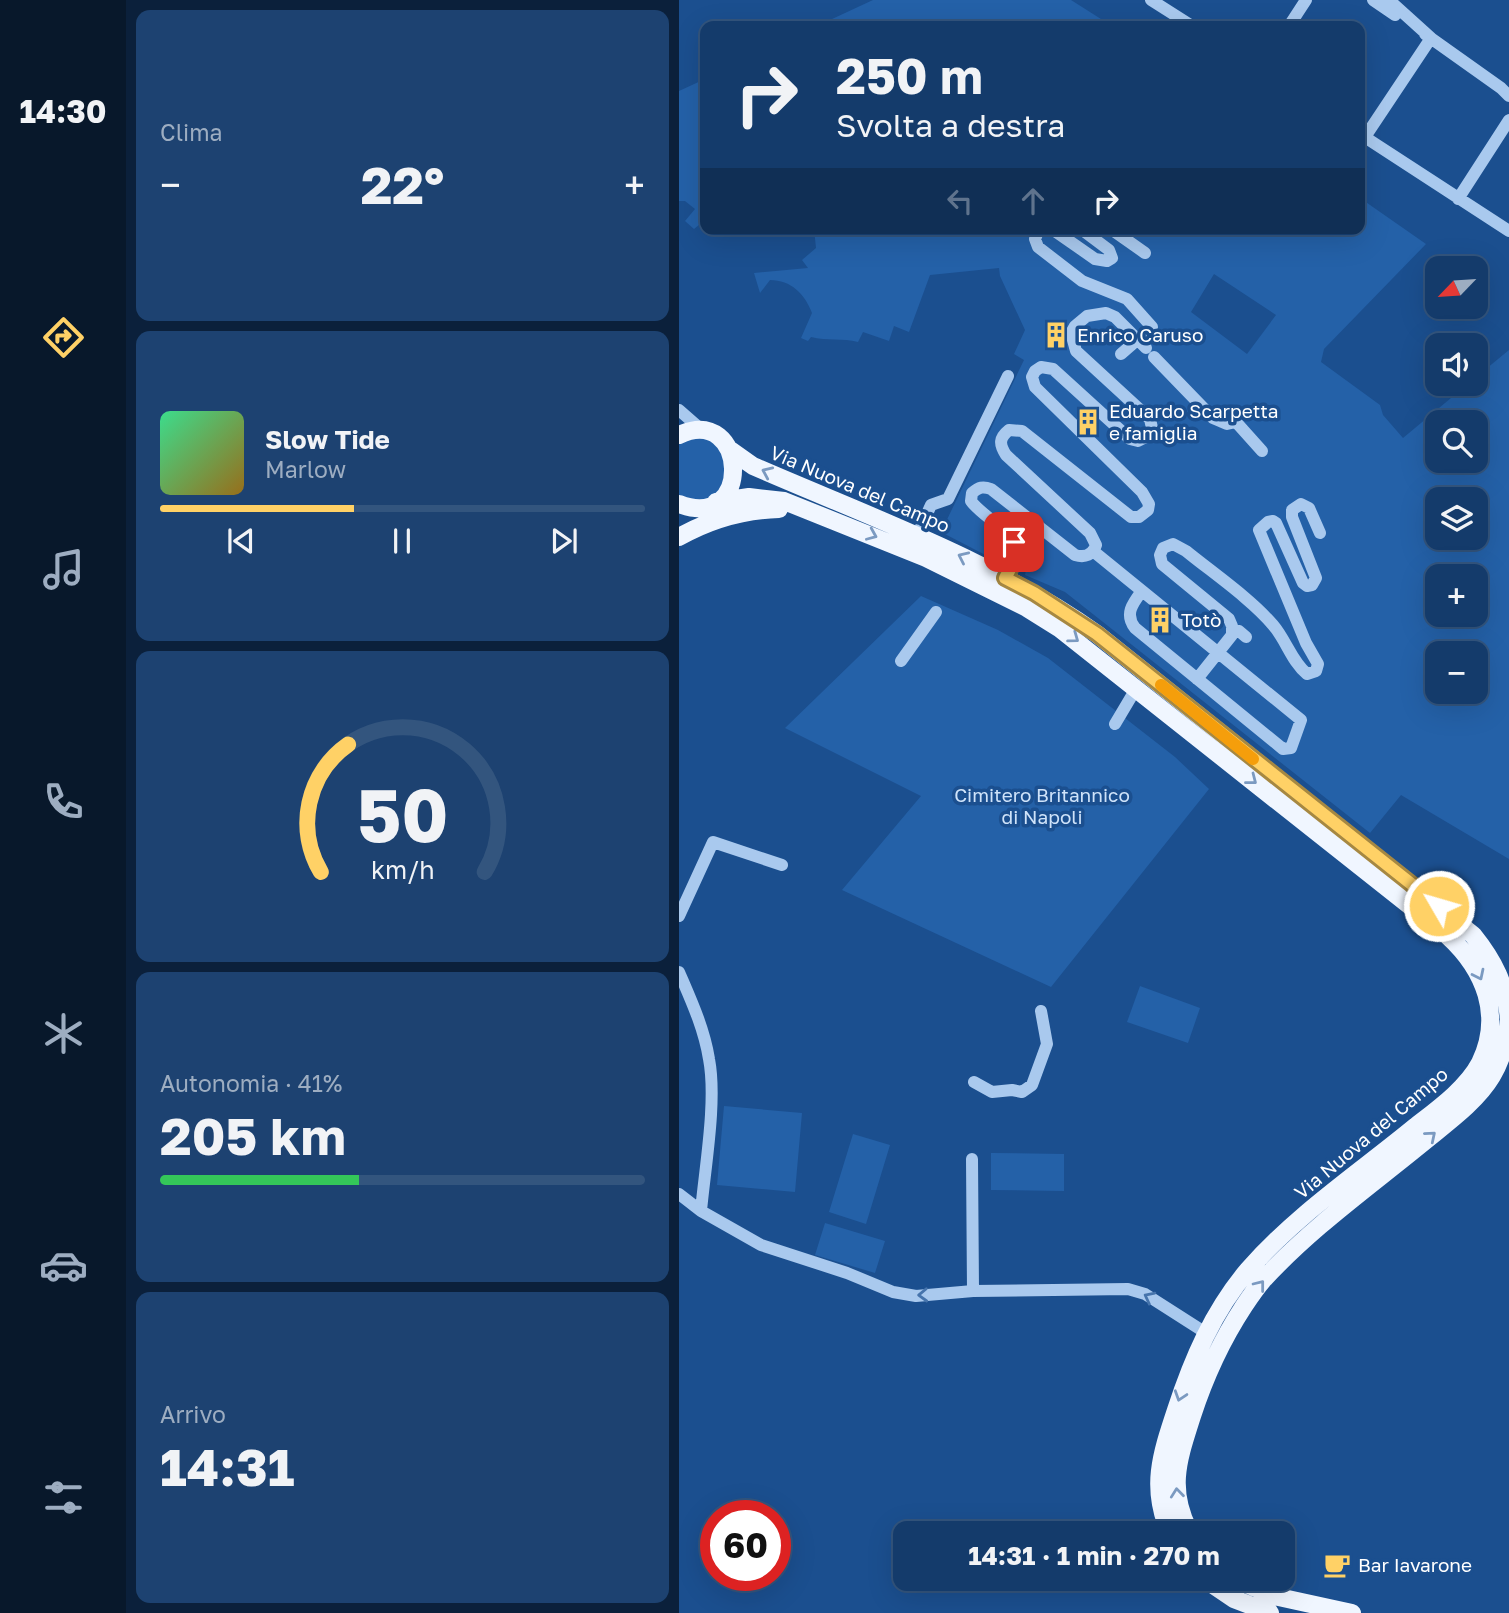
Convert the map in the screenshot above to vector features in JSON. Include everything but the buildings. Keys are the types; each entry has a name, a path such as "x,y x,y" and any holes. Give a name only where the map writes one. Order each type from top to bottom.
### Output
{"main road":[{"name":"Via Nuova del Campo","path":"703,431 715,435 753,466 917,536 1005,578 1034,593 1097,634 1460,923 1473,935 1495,965 1507,1000 1509,1020 1507,1038 1500,1057 1482,1090 1439,1129 1306,1236 1260,1283 1189,1369 1160,1464 1160,1501 1166,1521"},
{"path":"679,435 703,431"},
{"path":"679,528 726,494 735,472 729,449"},
{"name":"Via Nuova del Campo","path":"711,504 749,497 781,499 926,558 1027,608 1087,648 1448,936 1479,972 1491,1004 1492,1020 1479,1065 1471,1076 1428,1116 1296,1222 1247,1272 1214,1337 1177,1468 1177,1499 1185,1521"},
{"path":"679,503 693,508 711,504"},
{"path":"679,537 737,513 790,508 808,510"},
{"path":"1222,1591 1234,1599 1270,1613"},
{"path":"1262,1591 1273,1596 1352,1613"}],"street":[{"path":"1292,21 1306,0"},
{"path":"1373,0 1431,38 1509,96"},
{"path":"1388,0 1431,38"},
{"path":"1156,1 1185,21"},
{"path":"1365,131 1431,38"},
{"path":"1458,199 1509,120"},
{"path":"1365,137 1509,232"},
{"path":"1037,235 1038,247 1082,281 1127,299 1134,306 1152,327 1146,348"},
{"path":"1061,235 1095,259 1107,261 1112,258 1109,250 1089,235"},
{"path":"1120,235 1145,253"},
{"path":"1005,578 1018,555 1018,550 1008,536 971,501 972,493 977,489 991,489 1075,555 1082,558 1093,551 1096,545 1090,533 1006,455 1000,444 1009,430 1022,431 1131,517 1144,515 1149,504 1142,492 1032,383 1035,371 1041,367 1053,369 1130,439 1138,441 1150,435 1150,419 1076,351 1072,333 1075,326 1087,316 1106,313 1115,317 1213,418 1227,424 1236,422 1262,451"},
{"path":"1121,354 1146,348"},
{"path":"917,536 931,505 948,499 1008,376"},
{"path":"679,410 703,431"},
{"path":"1197,678 1232,635 1232,630 1229,619 1162,564 1160,555 1163,548 1173,544 1186,551 1268,619 1282,635 1301,669 1307,674 1316,671 1318,664 1306,643 1259,530 1268,522 1276,523 1303,583 1307,586 1315,583 1316,578 1292,517 1292,510 1301,504 1309,509 1320,533"},
{"path":"1093,551 1301,720 1291,748 1283,749 1131,622 1130,608 1142,591"},
{"path":"901,661 936,612"},
{"path":"1232,630 1246,636"},
{"path":"1115,724 1137,687"},
{"path":"679,916 713,842 782,864"},
{"path":"679,972 701,1023 710,1061 711,1100 701,1211"},
{"path":"974,1082 992,1093 1012,1090 1022,1092 1030,1087 1047,1044 1041,1011"},
{"path":"972,1159 973,1291"},
{"path":"679,1194 701,1211 761,1245 847,1273 893,1292 916,1296 973,1291 1128,1289 1145,1294 1214,1337"}],"green space":[{"path":"873,0 1071,0 1104,21 828,21"},
{"path":"700,81 700,224 694,229 685,221 695,209 685,201 679,201 679,91"},
{"path":"1365,201 1426,244 1324,349 1321,362 1380,405 1383,415 1403,438 1425,420 1425,473 1488,473 1488,410 1437,410 1453,396 1488,396 1488,367 1509,350 1509,859 1401,795 1370,833 1065,592 1025,575 1025,563 1018,556 1008,555 997,561 941,532 1024,360 1014,354 1025,330 1000,276 999,268 930,275 909,332 894,326 889,341 863,332 858,342 811,337 808,341 801,338 812,313 805,300 791,285 778,281 770,280 760,293 754,273 808,268 802,260 816,248 815,235 1365,235","holes":["1214,274 1276,315 1247,354 1191,312"]},
{"path":"689,437 710,439 725,455 724,486 708,500 679,498 679,441"},
{"name":"Cimitero Britannico di Napoli","path":"921,596 998,630 1048,658 1175,757 1209,789 1051,987 842,890 921,796 785,728"},
{"path":"1140,986 1200,1008 1188,1043 1127,1022"},
{"path":"724,1106 802,1113 795,1192 717,1185"},
{"path":"853,1134 890,1145 866,1224 829,1212"},
{"path":"991,1153 1064,1154 1064,1191 991,1190"},
{"path":"825,1223 885,1241 875,1273 815,1255"}],"slow traffic":[{"path":"1161,685 1253,759"}],"place":[{"name":"Enrico Caruso","path":"1056,335"},
{"name":"Eduardo Scarpetta e famiglia","path":"1088,422"},
{"name":"Totò","path":"1160,620"},
{"name":"Bar Iavarone","path":"1337,1565"}],"route":[{"path":"1014,542 1018,555 1005,578 1067,613 1097,634 1439,906"}]}
